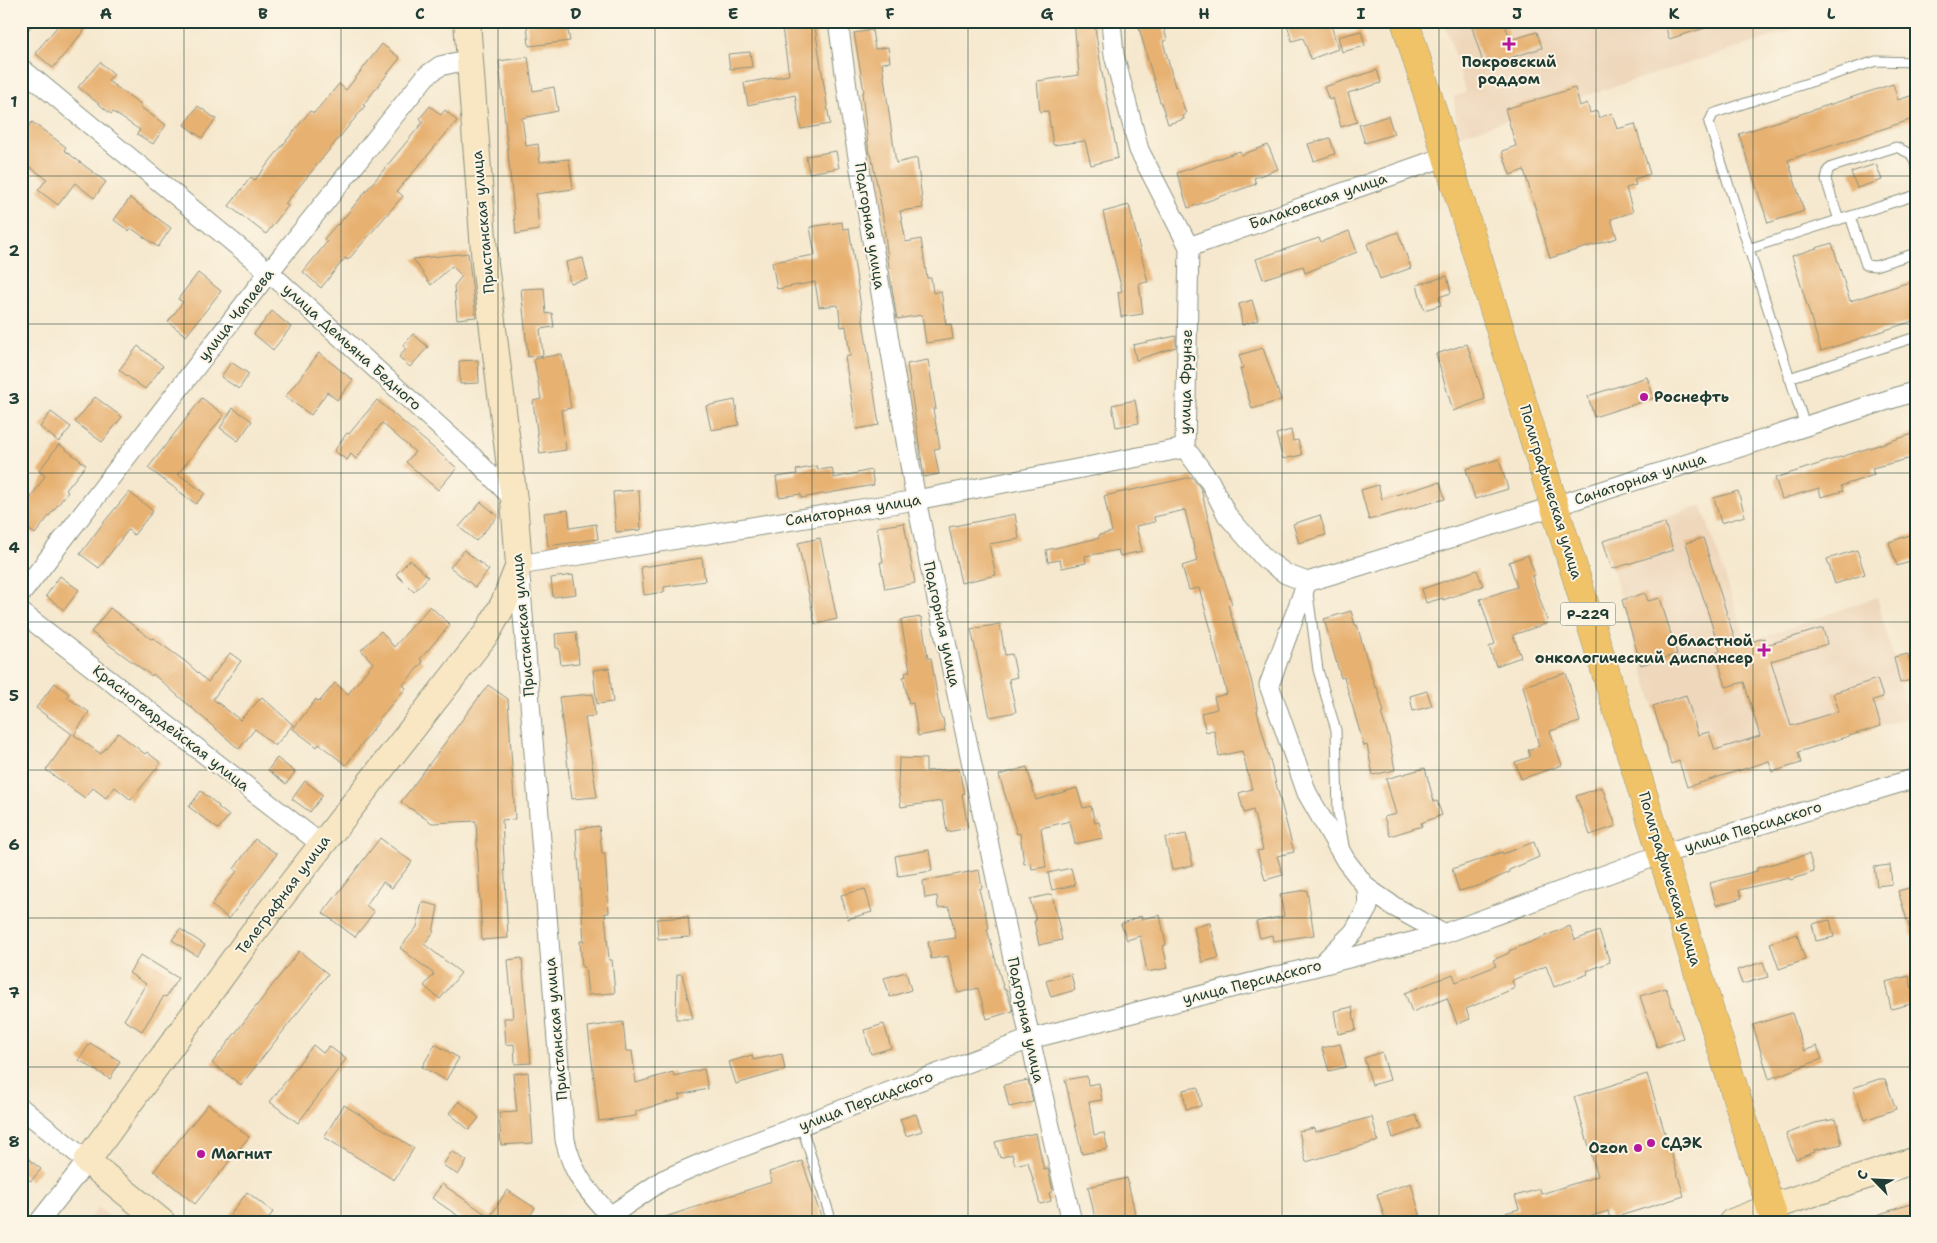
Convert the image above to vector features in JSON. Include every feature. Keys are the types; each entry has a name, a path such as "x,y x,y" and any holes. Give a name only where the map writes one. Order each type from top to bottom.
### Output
{"main road":[{"name":"Полиграфическая улица","path":"1405,21 1773,1214"}],"street":[{"name":"Пристанская улица","path":"467,21 485,264 514,500 565,1140 578,1179 607,1219"},
{"name":"Подгорная улица","path":"838,21 850,110 916,500 1030,1039 1072,1222"},
{"name":"улица Фрунзе","path":"1111,21 1114,55 1139,150 1189,247 1185,448 1210,482 1226,515 1265,559 1286,574 1307,582"},
{"name":"улица Чапаева","path":"21,594 269,272 426,76 440,66 470,59"},
{"name":"улица Демьяна Бедного","path":"21,68 269,272 473,457 514,500"},
{"name":"Балаковская улица","path":"1189,247 1447,156"},
{"name":"Санаторная улица","path":"1307,582 1555,506 1916,391"},
{"name":"Санаторная улица","path":"518,565 916,500 1185,448"},
{"name":"Телеграфная улица","path":"39,1222 87,1161 253,933 487,633 504,603 518,565"},
{"path":"1307,582 1269,684 1307,793 1346,862 1367,888 1393,906 1443,934"},
{"name":"Красногвардейская улица","path":"21,612 321,844"},
{"name":"улица Персидского","path":"607,1219 663,1180 716,1157 1030,1039 1443,934 1662,854 1916,778"},
{"path":"1322,964 1354,932 1368,907 1367,888"},
{"path":"21,1108 162,1222"},
{"path":"1732,1222 1773,1214 1916,1160"}],"lane":[{"path":"1805,426 1709,123 1713,114 1876,61 1916,62"},
{"path":"1839,220 1826,180 1828,170 1832,167 1896,147 1911,154 1916,165"},
{"path":"1748,249 1916,195"},
{"path":"1850,216 1866,265 1870,267 1875,266 1916,253"},
{"path":"1789,378 1916,337"},
{"path":"1307,582 1318,670 1336,730 1338,812 1346,862"},
{"path":"801,1125 832,1222"}],"shaded area":[{"path":"1444,21 1823,21 1457,136 1454,97 1466,93"},
{"name":"Областной онкологический диспансер","path":"1702,506 1747,643 1877,597 1909,717 1798,752 1801,763 1772,772 1768,762 1687,787 1679,762 1671,764 1603,537"},
{"path":"98,1207 116,1222 87,1222"}],"building":[{"path":"62,21 92,21 53,68 35,53"},
{"path":"566,21 570,41 529,46 527,24"},
{"path":"781,21 814,21 830,124 801,129 795,95 748,105 744,83 789,75"},
{"path":"1074,21 1094,21 1118,158 1091,165 1085,141 1053,145 1048,111 1040,112 1037,81 1079,75"},
{"path":"1137,21 1162,21 1167,40 1163,41 1175,87 1177,86 1186,114 1183,115 1184,119 1168,124"},
{"path":"1286,21 1330,21 1338,49 1311,59 1303,38 1292,41"},
{"name":"Покровский роддом","path":"1470,21 1504,21 1510,40 1537,32 1542,48 1484,66"},
{"path":"1664,21 1714,21 1715,25 1669,39"},
{"path":"872,30 875,49 888,47 890,62 882,63 896,163 917,158 923,208 900,211 906,242 921,239 927,278 931,278 933,293 941,291 946,325 951,324 953,339 926,343 922,315 897,319 882,210 871,154 869,154 862,93 864,92 854,33"},
{"path":"1361,31 1365,46 1342,52 1338,37"},
{"path":"382,44 400,58 363,105 365,106 285,204 288,206 266,234 229,206 251,177 255,180 310,111 314,113 339,84 346,90"},
{"path":"750,52 752,67 730,69 728,54"},
{"path":"528,57 533,91 554,87 558,111 522,118 526,146 538,144 540,162 569,159 573,189 536,194 539,230 516,234 499,61"},
{"path":"100,62 114,74 108,81 166,125 153,144 137,134 140,130 113,112 111,114 78,87"},
{"path":"1377,70 1381,83 1348,93 1357,122 1341,127 1333,98 1329,100 1324,87"},
{"path":"1893,84 1898,100 1916,94 1916,118 1788,160 1804,211 1768,223 1739,134"},
{"path":"1575,88 1580,106 1587,103 1590,113 1597,111 1599,118 1612,113 1617,129 1635,124 1650,174 1634,179 1636,185 1626,188 1633,212 1611,219 1617,238 1550,258 1524,170 1510,175 1502,151 1516,146 1505,109"},
{"path":"198,106 216,119 202,138 184,125"},
{"path":"430,106 441,115 445,110 457,121 397,191 403,196 348,260 345,258 321,288 303,272 327,242 324,239 338,225 423,122 420,118"},
{"path":"1388,116 1394,134 1365,143 1359,125"},
{"path":"32,122 66,147 64,150 106,182 94,198 75,183 58,205 38,190 47,179 21,161 21,137"},
{"path":"1330,138 1335,154 1314,161 1308,144"},
{"path":"1268,145 1278,169 1254,178 1256,184 1188,208 1177,173 1240,151 1241,155"},
{"path":"836,151 839,168 809,173 806,156"},
{"path":"1876,164 1882,180 1857,188 1851,172"},
{"path":"130,198 171,228 158,247 131,228 129,231 114,220"},
{"path":"1129,205 1148,282 1139,283 1143,314 1121,317 1118,292 1122,291 1103,212"},
{"path":"842,222 843,229 849,228 879,425 856,429 845,357 850,356 846,326 841,327 838,305 819,307 815,282 777,289 772,262 815,255 810,227"},
{"path":"1349,231 1357,252 1305,273 1303,266 1263,279 1256,259 1319,238 1321,242"},
{"path":"1398,232 1411,268 1380,279 1367,244"},
{"path":"1832,243 1850,301 1916,280 1916,320 1821,351 1792,256"},
{"path":"468,253 476,317 457,319 454,286 462,276 452,266 431,285 413,259"},
{"path":"583,258 588,279 570,283 566,262"},
{"path":"198,273 221,291 186,336 168,322 183,302 178,299"},
{"path":"1447,276 1451,293 1439,297 1441,305 1424,310 1417,285"},
{"path":"544,288 546,314 552,313 554,327 540,329 543,355 528,357 521,289"},
{"path":"1252,300 1258,320 1242,325 1239,304"},
{"path":"272,311 291,327 273,350 254,334"},
{"path":"413,334 428,347 410,367 399,357 406,348 403,346"},
{"path":"1176,336 1176,347 1136,360 1133,345"},
{"path":"1467,344 1485,399 1453,411 1436,354"},
{"path":"138,346 163,366 145,389 119,370"},
{"path":"1263,348 1281,400 1252,409 1240,369 1243,368 1239,355"},
{"path":"319,353 353,380 337,400 327,392 311,415 285,397"},
{"path":"562,354 571,408 561,410 566,450 540,454 533,401 541,399 534,359"},
{"path":"478,360 479,383 460,384 459,361"},
{"path":"928,360 936,409 933,409 940,448 934,449 939,474 924,477 907,364"},
{"path":"231,362 249,374 239,389 221,377"},
{"path":"1647,377 1654,398 1594,417 1588,396"},
{"path":"95,397 122,417 102,442 75,422"},
{"path":"202,398 224,415 178,474 205,493 196,504 148,468"},
{"path":"377,400 457,468 438,490 406,462 415,452 382,423 356,459 351,454 347,460 334,451 347,433 349,434"},
{"path":"735,400 739,425 711,430 706,406"},
{"path":"1135,400 1139,423 1116,427 1112,405"},
{"path":"233,408 252,421 238,441 220,428"},
{"path":"51,412 71,427 59,442 40,427"},
{"path":"1291,430 1293,441 1298,440 1302,455 1283,459 1276,434"},
{"path":"1916,433 1916,457 1872,468 1874,475 1841,486 1843,491 1821,497 1819,488 1782,499 1775,478"},
{"path":"59,444 86,465 66,490 68,492 35,534 21,524 21,512 45,476 39,471"},
{"path":"1499,459 1508,489 1475,499 1466,469"},
{"path":"817,466 818,470 832,468 834,478 871,470 874,485 801,498 801,494 779,497 776,477 797,474 796,470"},
{"path":"1192,477 1201,489 1217,556 1232,604 1228,605 1251,679 1257,711 1294,852 1277,856 1283,875 1265,880 1257,851 1263,850 1253,810 1244,813 1239,793 1252,789 1242,751 1219,756 1214,730 1206,732 1201,713 1217,709 1214,697 1227,694 1199,588 1189,590 1182,566 1197,561 1185,510 1154,517 1155,522 1136,526 1142,551 1120,556 1118,550 1085,556 1086,563 1062,568 1060,560 1048,562 1046,550 1099,538 1099,535 1112,532 1104,496"},
{"path":"1440,482 1445,499 1369,520 1361,490 1378,485 1382,499"},
{"path":"639,490 641,530 616,532 613,492"},
{"path":"1738,491 1745,516 1721,523 1714,498"},
{"path":"129,492 153,511 134,535 128,530 99,568 80,554"},
{"path":"481,502 498,516 476,541 459,527"},
{"path":"568,510 570,528 596,524 598,539 548,546 544,513"},
{"path":"1015,514 1019,539 989,544 996,575 961,583 949,527"},
{"path":"1320,515 1326,535 1299,543 1293,524"},
{"path":"904,523 915,583 885,589 880,562 883,562 877,527"},
{"path":"1665,523 1673,550 1612,569 1603,541"},
{"path":"1916,533 1916,560 1897,566 1889,542"},
{"path":"820,538 837,619 815,624 798,543"},
{"path":"1703,538 1737,646 1764,638 1766,645 1823,628 1827,644 1771,661 1791,726 1839,711 1833,693 1877,679 1883,697 1873,700 1881,726 1798,752 1801,763 1772,772 1769,761 1687,787 1679,761 1671,764 1653,706 1686,695 1698,735 1709,732 1715,750 1760,736 1744,682 1726,687 1716,653 1720,651 1686,543"},
{"path":"464,550 489,570 475,587 450,567"},
{"path":"1857,550 1865,574 1835,584 1827,559"},
{"path":"1528,555 1535,575 1532,576 1548,623 1513,635 1521,657 1496,666 1489,647 1495,644 1480,599 1517,587 1509,562"},
{"path":"702,558 705,581 664,587 664,592 644,595 641,567"},
{"path":"410,560 428,577 414,592 396,574"},
{"path":"1477,570 1483,586 1443,600 1443,598 1426,603 1422,589"},
{"path":"573,575 576,594 553,597 551,578"},
{"path":"60,576 79,590 64,610 46,596"},
{"path":"1645,593 1648,601 1660,598 1677,654 1641,665 1622,600"},
{"path":"430,606 450,625 420,659 423,662 403,685 406,688 378,720 346,765 319,744 317,747 293,729 316,699 319,702 335,683 348,694 373,663 361,650 381,631 394,647"},
{"path":"110,608 151,639 153,638 186,662 208,682 230,653 241,661 213,699 240,720 262,697 293,725 275,746 255,729 239,749 153,674 152,676 91,632"},
{"path":"1351,611 1384,712 1381,713 1389,738 1395,770 1373,775 1367,745 1364,746 1344,677 1341,678 1324,619"},
{"path":"921,617 928,658 931,658 945,731 918,736 913,703 909,704 903,677 906,676 905,672 910,671 901,620"},
{"path":"1000,624 1005,655 1012,654 1017,677 1009,679 1016,712 990,717 971,629"},
{"path":"576,632 579,663 561,665 559,648 556,648 555,634"},
{"path":"1908,654 1914,679 1900,683 1894,657"},
{"path":"609,668 613,702 597,704 593,670"},
{"path":"1566,673 1580,722 1550,731 1562,765 1521,779 1515,762 1530,757 1528,750 1539,746 1523,686"},
{"path":"55,683 69,694 67,697 89,712 74,735 101,754 118,733 145,754 147,752 161,763 131,800 115,787 106,798 93,788 85,798 46,770 72,734 36,708"},
{"path":"488,685 508,699 515,819 502,820 508,938 482,940 476,821 432,823 401,802"},
{"path":"1427,691 1432,706 1413,711 1410,696"},
{"path":"593,694 595,716 585,717 597,797 572,799 559,697"},
{"path":"277,758 295,772 286,784 268,770"},
{"path":"899,758 926,759 926,771 959,769 968,828 947,832 942,801 901,807 898,786"},
{"path":"1027,767 1036,800 1077,788 1083,808 1091,806 1095,823 1099,822 1103,838 1075,844 1070,821 1041,828 1046,867 1032,869 1031,863 1024,864 1020,833 1017,834 999,775"},
{"path":"1425,768 1434,802 1437,801 1442,815 1421,823 1422,826 1390,836 1384,817 1396,814 1386,779"},
{"path":"305,781 323,795 310,812 292,799"},
{"path":"1602,787 1616,826 1590,835 1576,796"},
{"path":"201,791 229,816 218,829 189,807"},
{"path":"599,826 602,853 605,853 609,913 605,913 609,960 612,960 615,993 588,995 585,967 582,967 580,941 584,941 576,829"},
{"path":"1186,834 1193,865 1172,870 1165,838"},
{"path":"380,838 412,862 392,888 383,882 366,905 374,912 355,937 323,913"},
{"path":"255,839 277,854 229,919 211,905 237,871 234,869"},
{"path":"1534,842 1539,857 1481,885 1459,891 1452,869 1502,852 1503,854"},
{"path":"929,850 932,871 898,876 895,856"},
{"path":"1809,854 1814,872 1790,880 1789,878 1739,890 1742,898 1716,905 1710,883 1757,871 1757,868"},
{"path":"1890,865 1892,884 1877,886 1874,867"},
{"path":"1071,868 1075,885 1052,890 1048,873"},
{"path":"979,870 982,888 979,889 989,928 987,929 1004,990 1006,989 1013,1011 987,1019 978,988 958,993 948,956 931,959 928,942 956,938 949,907 938,908 937,896 925,898 923,881"},
{"path":"1916,886 1916,936 1912,936 1898,891"},
{"path":"865,889 872,912 848,919 841,895"},
{"path":"1307,890 1314,935 1273,941 1272,935 1260,938 1256,922 1284,916 1280,894"},
{"path":"1052,894 1062,940 1039,945 1034,921 1036,921 1030,899"},
{"path":"422,902 438,906 433,933 424,944 461,973 440,999 424,986 434,974 400,948 417,927"},
{"path":"1160,915 1166,945 1163,946 1168,968 1147,972 1140,936 1127,940 1121,924 1141,916 1142,919"},
{"path":"688,917 690,937 658,939 657,919"},
{"path":"1830,920 1834,937 1816,941 1812,924"},
{"path":"1210,923 1219,958 1202,962 1194,927"},
{"path":"1570,926 1575,940 1599,931 1610,962 1587,971 1588,974 1554,987 1546,966 1512,981 1515,988 1466,1009 1470,1019 1457,1024 1447,998 1412,1012 1405,993 1453,974 1456,982 1496,966 1493,960 1509,953 1509,951"},
{"path":"180,929 205,945 197,956 172,940"},
{"path":"1797,934 1805,960 1779,969 1770,943"},
{"path":"299,951 328,974 241,1085 212,1063"},
{"path":"141,955 178,978 142,1031 124,1020 146,984 129,973"},
{"path":"522,958 531,1063 515,1064 514,1044 506,1045 504,1018 513,1018 508,960"},
{"path":"1763,962 1768,977 1742,984 1737,970"},
{"path":"906,972 911,990 890,997 884,978"},
{"path":"677,974 682,974 693,1019 676,1019"},
{"path":"1071,974 1075,990 1051,997 1046,981"},
{"path":"1909,976 1915,1003 1891,1009 1885,982"},
{"path":"1666,988 1683,1038 1657,1047 1640,996"},
{"path":"1352,1007 1356,1030 1338,1034 1334,1011"},
{"path":"1792,1013 1804,1051 1817,1046 1822,1059 1769,1079 1753,1025"},
{"path":"623,1022 626,1051 632,1051 636,1083 673,1072 674,1076 704,1069 708,1089 679,1095 680,1099 636,1111 636,1116 599,1121 588,1027"},
{"path":"884,1024 891,1048 871,1054 864,1030"},
{"path":"90,1043 120,1061 110,1079 79,1060"},
{"path":"435,1044 459,1058 446,1080 422,1067"},
{"path":"1340,1044 1346,1067 1329,1071 1322,1048"},
{"path":"313,1045 323,1053 329,1046 346,1059 298,1123 270,1102"},
{"path":"1382,1052 1390,1080 1372,1085 1364,1058"},
{"path":"782,1054 785,1070 736,1084 729,1062 752,1055 753,1060"},
{"path":"528,1072 533,1143 501,1145 499,1113 517,1112 513,1074"},
{"path":"1647,1074 1684,1196 1610,1219 1608,1211 1573,1222 1489,1222 1488,1218 1519,1209 1515,1196 1540,1189 1541,1194 1598,1176 1574,1097"},
{"path":"1087,1076 1088,1085 1099,1083 1102,1100 1089,1102 1094,1135 1104,1133 1108,1149 1082,1154 1065,1080"},
{"path":"1879,1079 1885,1079 1896,1109 1865,1120 1853,1088"},
{"path":"1028,1080 1033,1102 1009,1107 1004,1085"},
{"path":"1198,1087 1201,1106 1186,1109 1183,1090"},
{"path":"459,1101 479,1118 469,1130 449,1113"},
{"path":"208,1104 249,1137 195,1204 154,1171"},
{"path":"344,1105 414,1148 394,1180 324,1137"},
{"path":"916,1114 922,1131 906,1136 900,1119"},
{"path":"1416,1115 1421,1128 1393,1138 1389,1124"},
{"path":"1372,1117 1378,1141 1306,1162 1299,1131 1314,1128 1315,1132"},
{"path":"1836,1119 1842,1144 1814,1150 1815,1152 1796,1159 1786,1134 1815,1123"},
{"path":"1036,1133 1044,1170 1048,1169 1053,1191 1049,1193 1051,1201 1040,1204 1028,1162 1015,1165 1012,1154 1000,1158 995,1142"},
{"path":"452,1151 467,1161 458,1175 443,1165"},
{"path":"21,1153 41,1169 31,1181 21,1173"},
{"path":"802,1161 823,1222 660,1222 659,1219 772,1182 769,1172"},
{"path":"1127,1178 1137,1222 1096,1222 1088,1187"},
{"path":"1411,1183 1422,1222 1386,1222 1377,1194"},
{"path":"442,1184 490,1217 507,1190 535,1208 526,1222 467,1222 432,1198"},
{"path":"247,1192 273,1212 266,1222 225,1222"},
{"path":"1916,1202 1916,1222 1866,1222 1865,1219"}],"place":[{"name":"Покровский роддом","path":"1509,44"},
{"name":"Роснефть","path":"1644,397"},
{"name":"Областной онкологический диспансер","path":"1764,650"},
{"name":"СДЭК","path":"1651,1143"},
{"name":"Ozon","path":"1638,1148"},
{"name":"Магнит","path":"201,1154"}]}
